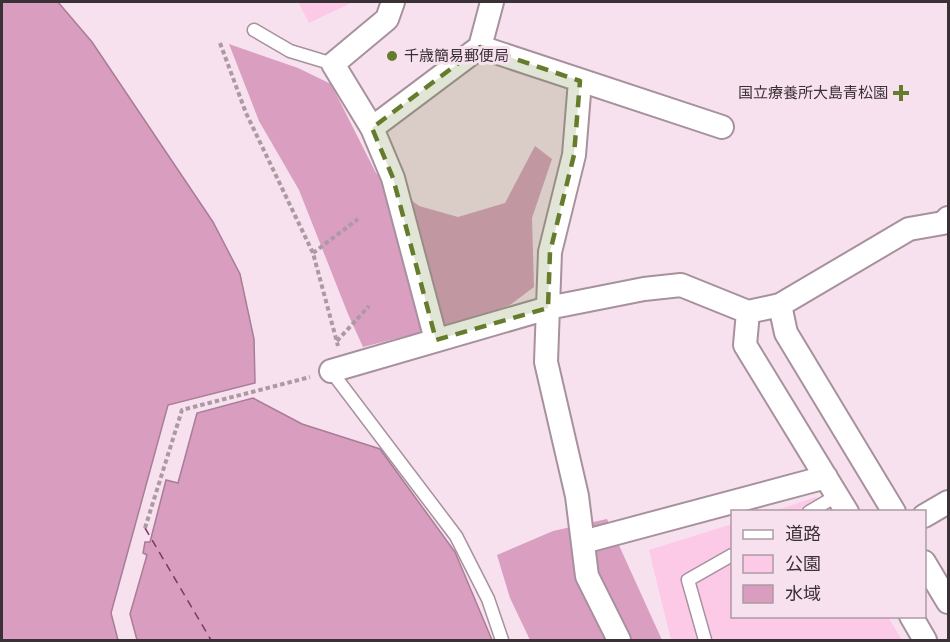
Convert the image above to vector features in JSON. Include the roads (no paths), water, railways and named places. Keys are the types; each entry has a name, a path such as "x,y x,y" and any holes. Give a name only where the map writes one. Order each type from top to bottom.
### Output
{"street":[{"path":"393,2 387,19 333,64 372,128 393,178 436,340"},
{"path":"372,128 480,47 492,2"},
{"path":"480,47 722,127"},
{"path":"580,81 573,155 550,252 546,362 577,496 587,576 619,640"},
{"path":"338,369 549,308 644,289 681,285 748,312 780,305 909,229 943,223 948,218"},
{"path":"780,305 786,333 893,510"},
{"path":"748,312 745,345 837,495 756,510"},
{"path":"926,515 948,502"},
{"path":"583,542 731,515"},
{"path":"926,565 948,602"},
{"path":"912,618 926,640"}],"lane":[{"path":"254,30 290,51 333,64"},
{"path":"338,369 456,537 488,599 502,640"},
{"path":"812,510 837,495"},
{"path":"705,640 688,580 731,556"}],"water":[{"path":"2,2 58,2 92,42 213,222 240,274 254,339 255,383 168,405 111,613 118,640 2,640"},
{"path":"253,398 302,424 380,449 455,552 492,640 137,640 130,614 147,555 143,553 145,542 150,542 166,480 178,483 197,413"}],"place":[{"name":"千歳簡易郵便局","path":"392,56"},
{"name":"国立療養所大島青松園","path":"901,93"}]}
